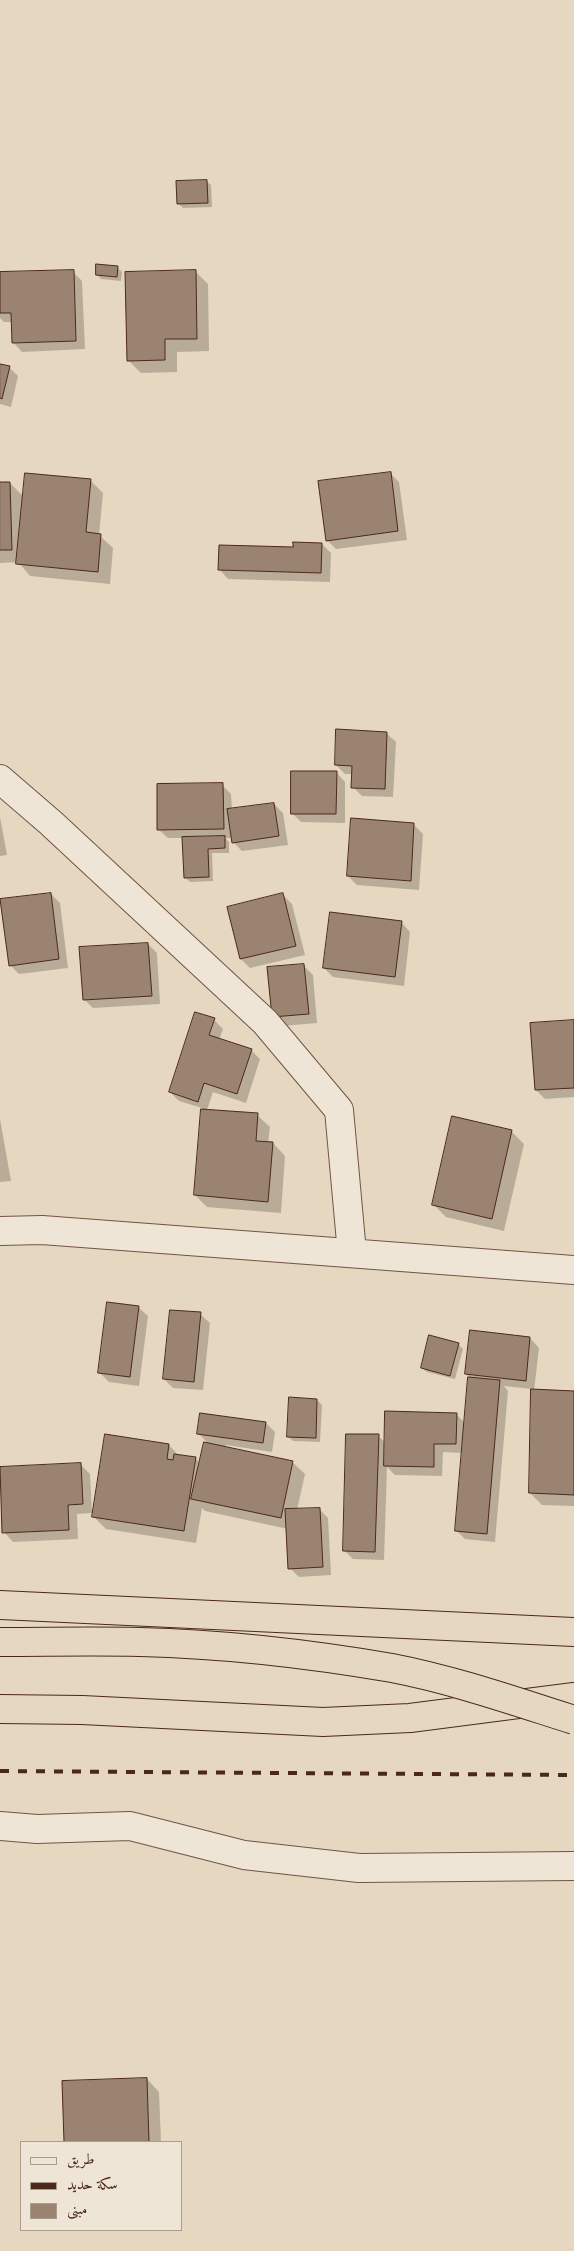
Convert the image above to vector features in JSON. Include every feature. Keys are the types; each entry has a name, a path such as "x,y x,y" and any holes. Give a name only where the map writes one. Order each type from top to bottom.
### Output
{"main road":[{"path":"0,1605 574,1632"},
{"path":"0,1642 140,1642 233,1648 329,1659 393,1669 460,1684 574,1720"},
{"path":"0,1709 82,1710 322,1722 410,1718 574,1697"}],"street":[{"path":"0,779 51,823 265,1022 339,1110 352,1253"},
{"path":"0,1231 42,1230 574,1270"},
{"path":"0,1826 37,1829 130,1826 244,1855 358,1868 574,1866"}],"building":[{"path":"207,180 208,203 177,204 176,181"},
{"path":"96,264 118,266 117,277 96,275"},
{"path":"74,270 76,341 12,343 11,313 0,313 0,272"},
{"path":"196,270 197,339 165,339 165,360 127,361 125,272"},
{"path":"0,364 10,366 2,399 0,398"},
{"path":"391,472 398,531 326,541 318,481"},
{"path":"25,473 91,479 86,532 101,534 98,572 16,564"},
{"path":"0,482 10,482 12,550 0,550"},
{"path":"293,542 322,543 321,573 218,570 219,545 293,547"},
{"path":"336,729 387,732 385,789 351,788 352,766 335,765"},
{"path":"291,771 337,771 336,814 291,814"},
{"path":"223,783 224,829 157,830 157,784"},
{"path":"274,803 279,836 232,843 227,809"},
{"path":"351,818 414,823 411,881 347,876"},
{"path":"225,836 225,848 208,849 209,877 184,878 182,837"},
{"path":"51,893 59,959 9,966 0,899"},
{"path":"283,893 296,946 240,959 227,907"},
{"path":"330,912 402,921 395,977 323,968"},
{"path":"148,943 152,996 83,1000 79,947"},
{"path":"304,964 309,1014 272,1017 267,967"},
{"path":"195,1012 215,1018 209,1035 252,1049 237,1094 204,1083 198,1102 169,1092"},
{"path":"574,1020 574,1088 535,1090 530,1023"},
{"path":"201,1109 258,1113 256,1141 273,1142 268,1202 194,1195"},
{"path":"452,1116 512,1130 492,1219 432,1205"},
{"path":"107,1302 139,1306 130,1377 98,1373"},
{"path":"170,1310 201,1312 194,1382 163,1379"},
{"path":"470,1330 530,1337 526,1381 465,1374"},
{"path":"429,1335 459,1343 450,1376 421,1368"},
{"path":"468,1377 500,1380 487,1534 455,1531"},
{"path":"531,1389 574,1391 574,1495 529,1493"},
{"path":"289,1397 317,1399 316,1438 287,1437"},
{"path":"385,1411 457,1413 456,1444 434,1444 434,1467 384,1466"},
{"path":"200,1413 266,1422 263,1443 197,1434"},
{"path":"105,1434 169,1444 167,1459 173,1460 174,1454 196,1457 184,1531 92,1517"},
{"path":"346,1434 379,1434 375,1552 343,1551"},
{"path":"204,1442 293,1461 281,1518 191,1499"},
{"path":"81,1463 83,1504 68,1505 69,1530 2,1533 0,1467"},
{"path":"320,1508 323,1567 288,1569 285,1509"},
{"path":"147,2078 149,2141 64,2141 62,2081"}],"railway":[{"path":"0,1771 574,1775"}]}
